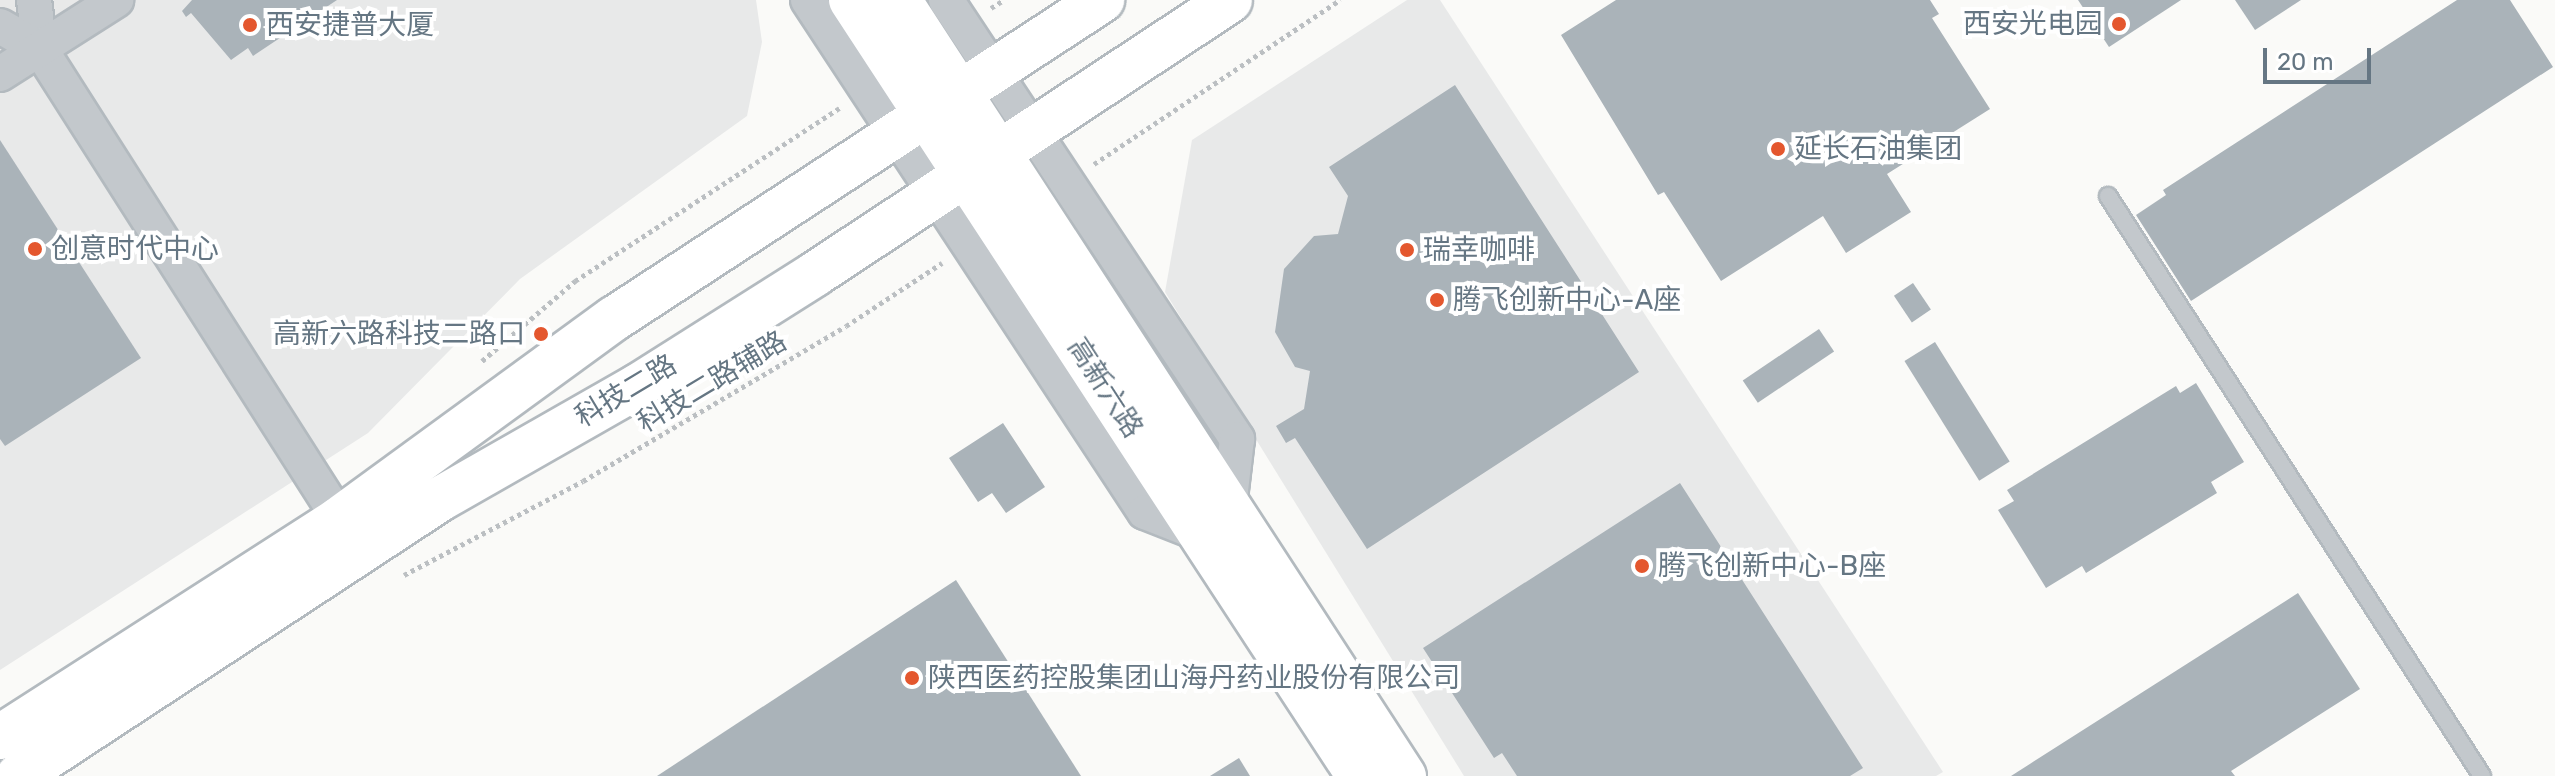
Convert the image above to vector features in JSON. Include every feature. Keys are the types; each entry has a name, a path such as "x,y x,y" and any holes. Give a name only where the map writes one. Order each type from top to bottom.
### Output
{"main road":[{"name":"高新六路","path":"851,0 943,103 984,165 1215,521 1359,776"},
{"name":"高新六路","path":"899,0 943,103"},
{"name":"科技二路","path":"18,776 349,535 615,318 1102,0"},
{"name":"科技二路","path":"0,737 349,535 440,499 638,386 984,165 1230,0"},
{"name":"高新六路","path":"1215,521 1404,776"}],"street":[{"path":"34,0 40,49 349,535"},
{"path":"0,74 116,0"},
{"path":"808,0 943,103 984,165 969,245 1145,512 1215,521 1237,439 1067,182 984,165"},
{"path":"943,103 946,0"},
{"path":"0,26 40,49"}],"lane":[{"path":"2108,196 2482,776"}],"path":[{"path":"1067,182 1340,0"},
{"name":"科技二路辅路","path":"401,576 583,481 705,410 969,245"}],"shaded area":[{"path":"0,0 756,0 762,42 747,116 520,279 368,433 0,670"},
{"path":"1407,0 1440,0 1943,772 1936,776 1464,776 1165,292 1192,140"}],"building":[{"name":"西安捷普大厦","path":"192,0 337,0 253,56 248,48 231,60 191,13 186,17 182,11"},
{"name":"延长石油集团","path":"1616,0 1930,0 1939,14 1932,18 1990,109 1887,174 1911,212 1846,253 1823,216 1721,281 1664,192 1658,195 1561,35"},
{"name":"西安光电园","path":"2078,0 2181,0 2109,47"},
{"path":"2235,0 2301,0 2255,30"},
{"path":"2457,0 2510,0 2553,67 2191,301 2136,215 2166,195 2163,190"},
{"name":"腾飞创新中心-A座","path":"1455,85 1639,372 1367,549 1295,438 1286,443 1276,426 1304,409 1310,371 1295,367 1275,332 1284,269 1314,236 1338,234 1348,196 1329,167"},
{"name":"创意时代中心","path":"0,140 141,358 5,446 0,439"},
{"path":"1913,283 1931,310 1912,322 1894,296"},
{"path":"1819,329 1834,351 1758,403 1743,380"},
{"path":"1935,342 2010,462 1979,481 1904,361"},
{"path":"2196,383 2244,462 2211,482 2217,493 2086,573 2082,566 2046,588 1998,510 2014,501 2007,490 2176,386 2180,393"},
{"path":"1003,423 1045,487 1006,513 992,493 978,502 949,458"},
{"name":"腾飞创新中心-B座","path":"1680,483 1863,768 1850,776 1517,776 1502,753 1494,758 1423,648"},
{"name":"陕西医药控股集团山海丹药业股份有限公司","path":"956,580 1081,776 657,776"},
{"path":"2298,593 2360,689 2231,771 2235,776 2011,776"},
{"path":"1239,758 1250,776 1210,776"}],"place":[{"name":"西安光电园","path":"2119,24"},
{"name":"西安捷普大厦","path":"250,25"},
{"name":"延长石油集团","path":"1778,149"},
{"name":"创意时代中心","path":"35,249"},
{"name":"瑞幸咖啡","path":"1407,250"},
{"name":"腾飞创新中心-A座","path":"1437,300"},
{"name":"高新六路科技二路口","path":"541,334"},
{"name":"腾飞创新中心-B座","path":"1642,566"},
{"name":"陕西医药控股集团山海丹药业股份有限公司","path":"912,678"}]}
